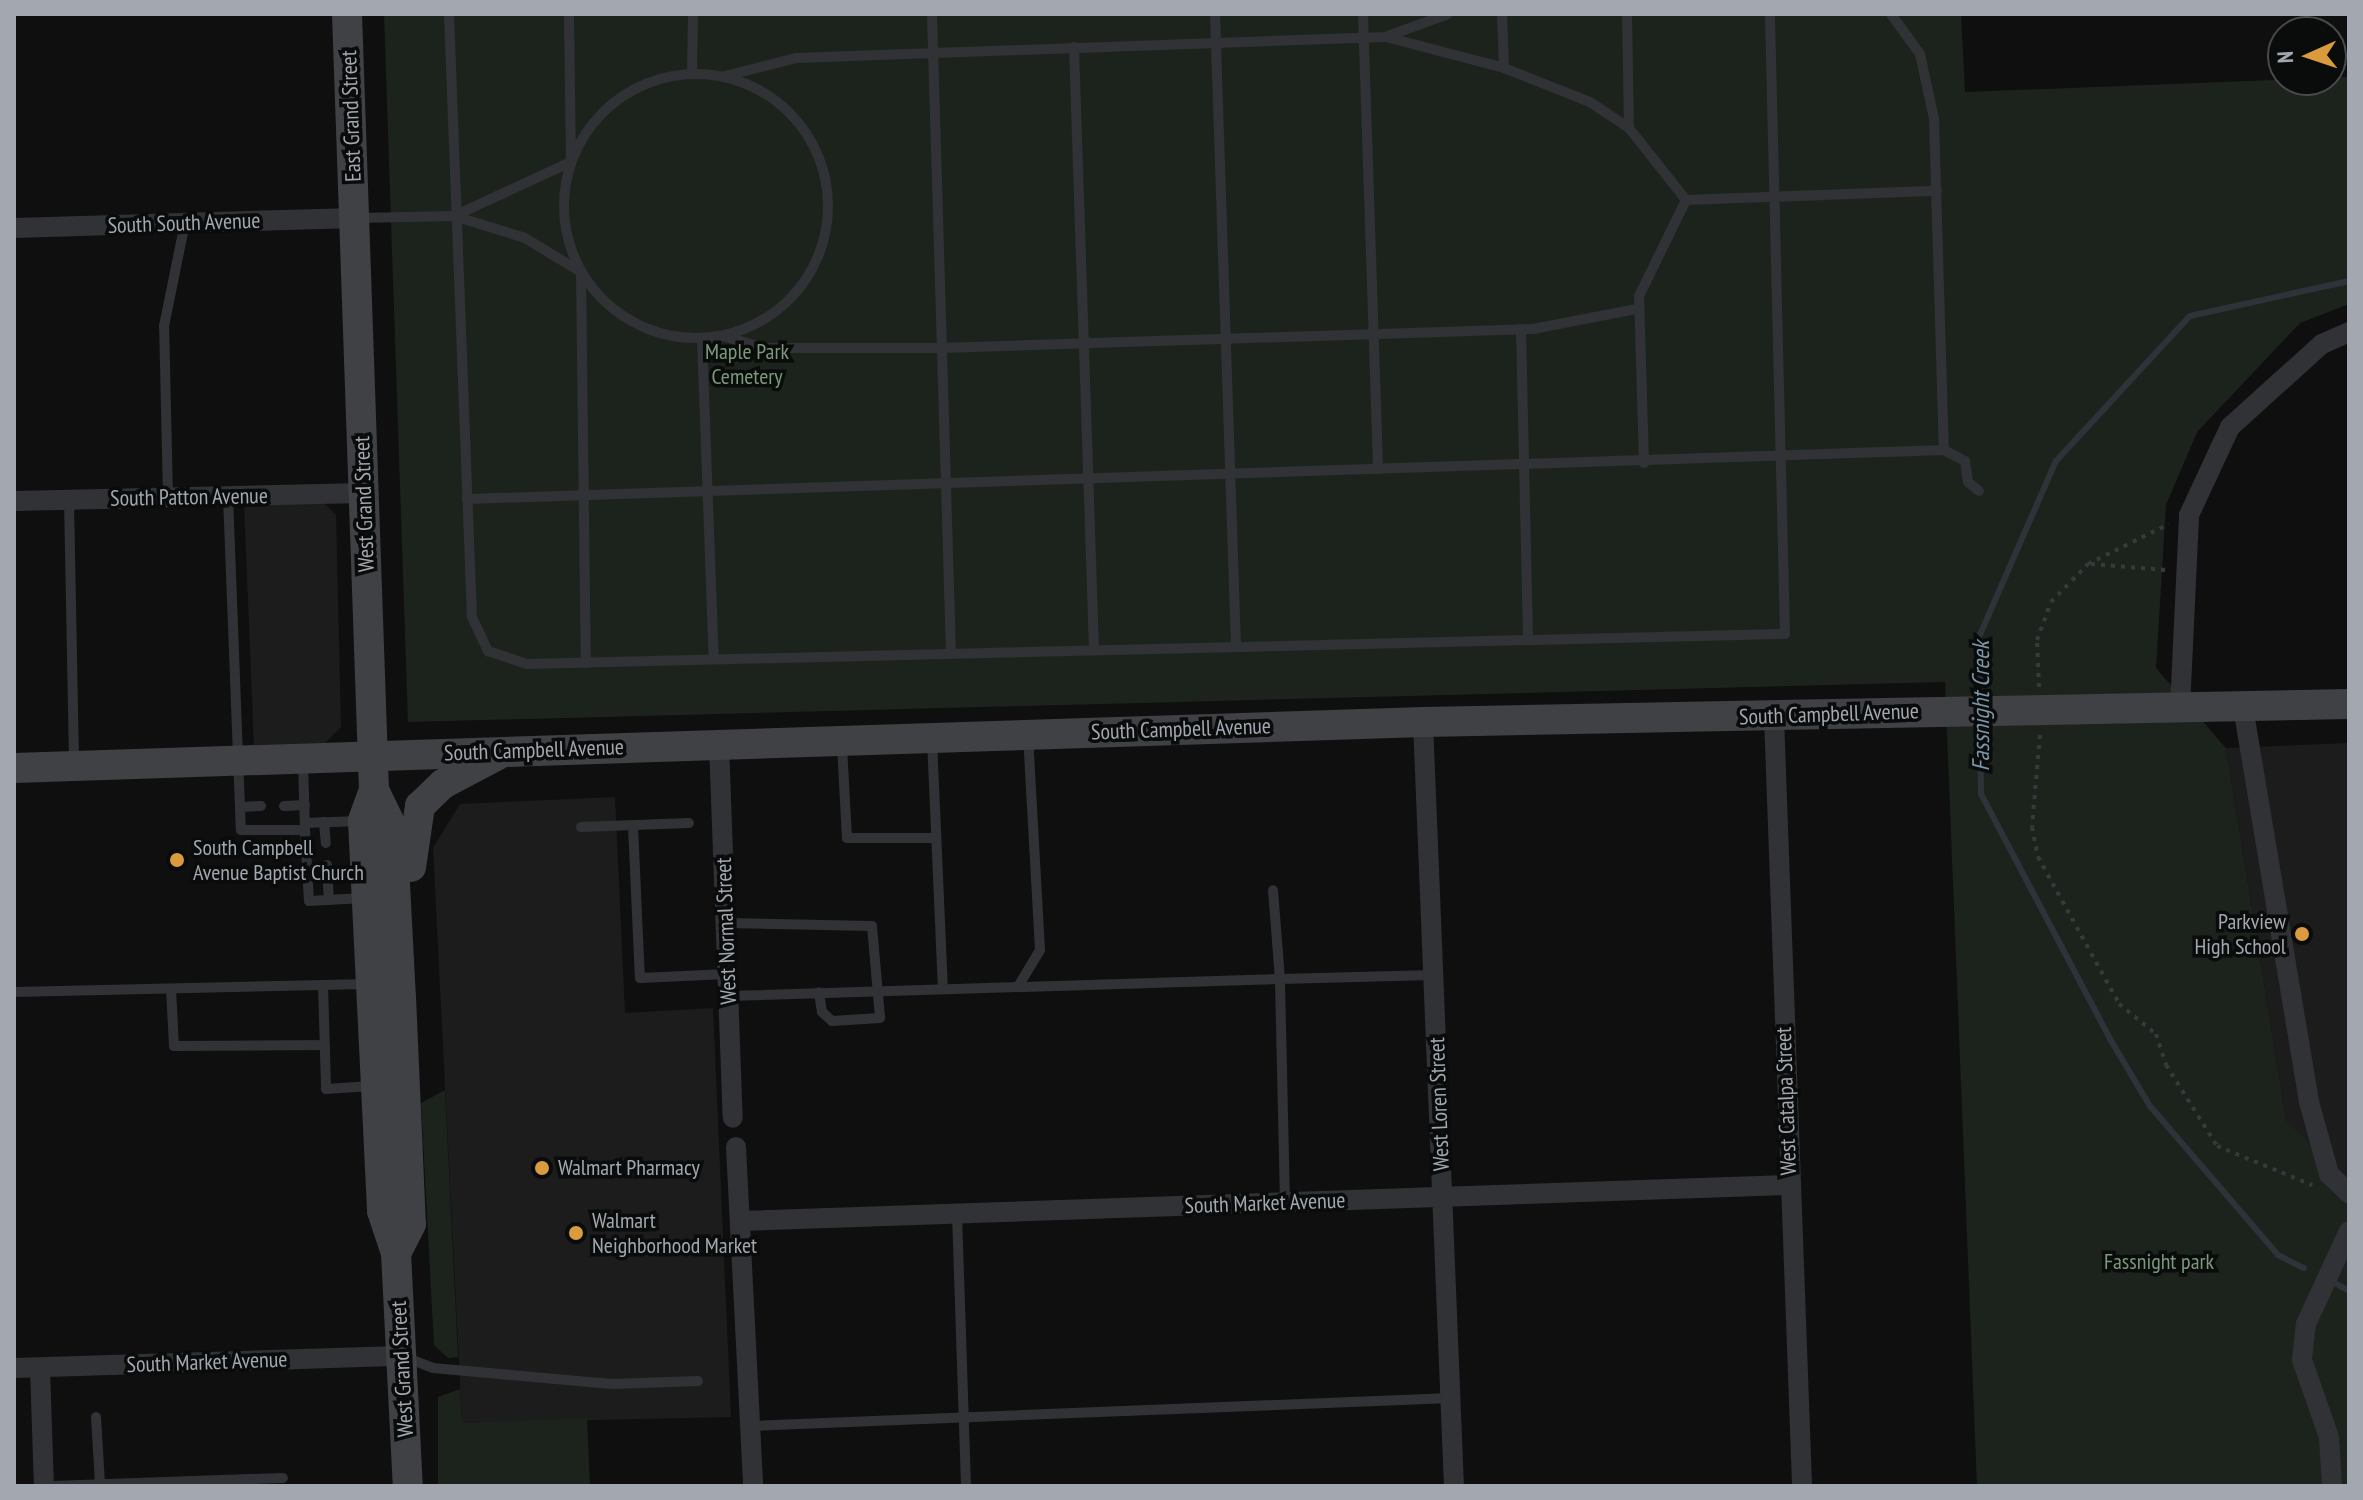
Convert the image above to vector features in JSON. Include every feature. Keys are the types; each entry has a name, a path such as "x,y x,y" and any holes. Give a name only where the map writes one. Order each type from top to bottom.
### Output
{"main road":[{"name":"East Grand Street","path":"347,14 355,218"},
{"name":"West Grand Street","path":"355,218 374,790 363,821 382,1211 396,1253 408,1486"},
{"name":"South Campbell Avenue","path":"14,768 1423,722 1774,717 1949,709 2349,704"},
{"path":"399,950 412,923 410,839 420,806 443,784 506,751"},
{"name":"West Grand Street","path":"374,790 392,827 399,950 411,1224 396,1253"}],"street":[{"name":"South South Avenue","path":"14,228 355,218"},
{"path":"2180,708 2182,571 2189,515 2230,427 2322,344 2349,332"},
{"name":"South Patton Avenue","path":"14,501 363,493"},
{"path":"2243,707 2309,1102 2329,1174 2349,1193"},
{"name":"West Catalpa Street","path":"1774,717 1802,1486"},
{"name":"West Loren Street","path":"1423,722 1454,1486"},
{"name":"West Normal Street","path":"719,744 733,1118"},
{"path":"736,1147 753,1486"},
{"name":"South Market Avenue","path":"740,1221 1789,1185"},
{"path":"2332,1486 2329,1437 2302,1360 2306,1324 2345,1240"},
{"name":"South Market Avenue","path":"14,1368 400,1356"},
{"path":"40,1368 44,1486"}],"lane":[{"path":"449,14 454,216 472,617 481,644 509,661 586,663 1785,634 1770,14"},
{"path":"569,14 571,162 565,225 581,272 586,663"},
{"path":"692,73 693,14"},
{"path":"932,14 951,654"},
{"path":"1215,14 1236,647"},
{"path":"1363,14 1378,469"},
{"path":"1386,37 1448,14"},
{"path":"1502,14 1504,68"},
{"path":"1627,14 1629,128"},
{"path":"1891,14 1920,54 1937,191 1944,450"},
{"path":"725,76 796,58 1386,37 1504,68 1590,102 1629,128 1686,200"},
{"path":"1074,47 1094,651"},
{"path":"355,218 454,216 525,238 581,272 632,322 702,339 722,336 775,313 801,286 828,216 826,179 805,133 760,90 725,76 692,73 646,84 605,109 571,162 454,216"},
{"path":"1686,200 1937,191"},
{"path":"1644,463 1637,309 1641,286 1686,200"},
{"path":"168,497 164,326 185,223"},
{"path":"722,336 764,348 941,348 1521,329 1637,309"},
{"path":"1521,329 1528,640"},
{"path":"702,339 714,659"},
{"path":"467,499 1089,477 1781,459 1944,450 1965,461 1968,482 1979,491"},
{"path":"228,496 241,830 363,821"},
{"path":"69,500 74,766"},
{"path":"1019,985 1040,950 1028,734"},
{"path":"932,737 943,988"},
{"path":"842,740 847,838 936,838"},
{"path":"303,759 309,901 367,898"},
{"path":"284,806 305,805"},
{"path":"240,807 261,806"},
{"path":"324,822 326,843"},
{"path":"581,827 689,823"},
{"path":"633,826 640,978 727,974"},
{"path":"327,865 329,900"},
{"path":"1273,890 1280,979 1285,1202"},
{"path":"725,923 867,923 876,933 882,1015 875,1020 826,1018 819,992"},
{"path":"728,996 1433,975"},
{"path":"14,992 372,984"},
{"path":"323,985 326,1089 376,1086"},
{"path":"171,989 174,1046 325,1045"},
{"path":"957,1214 966,1486"},
{"path":"400,1356 433,1368 614,1384 698,1381"},
{"path":"750,1426 1451,1398"},
{"path":"96,1417 100,1484"},
{"path":"52,1486 283,1478"}],"path":[{"path":"2039,701 2037,640 2051,602 2088,564 2189,515"},
{"path":"2088,564 2182,571"},
{"path":"2040,731 2032,827 2038,857 2119,1004 2156,1034 2166,1065 2217,1146 2319,1192"}],"shaded area":[{"path":"324,503 336,515 341,727 325,743 254,746 244,504"},
{"name":"Parkview High School","path":"2349,743 2349,1181 2286,1120 2226,748"},
{"path":"615,797 625,1013 713,1008 731,1417 462,1423 433,848 460,804"}],"green space":[{"name":"Maple Park Cemetery","path":"384,14 1961,14 1965,92 2267,80 2267,96 2347,96 2349,77 2349,304 2300,323 2197,432 2166,505 2156,668 2226,748 2286,1120 2349,1181 2349,1486 1977,1486 1945,682 408,722"},
{"path":"445,1090 458,1357 448,1358 434,1345 421,1103"},
{"path":"460,1389 462,1423 587,1418 590,1486 438,1486 438,1397"}],"waterway":[{"name":"Fassnight Creek","path":"1980,701 1979,637 2056,461 2190,316 2349,281"},
{"name":"Fassnight Creek","path":"1980,720 1981,794 2110,1039 2150,1106 2278,1255 2304,1268"},
{"name":"Fassnight Creek","path":"2331,1281 2349,1291"}],"place":[{"name":"South Campbell Avenue Baptist Church","path":"177,860"},
{"name":"Parkview High School","path":"2302,934"},
{"name":"Walmart Pharmacy","path":"542,1168"},
{"name":"Walmart Neighborhood Market","path":"576,1233"}],"park label":[{"name":"Fassnight park","path":"2159,1262"}]}
